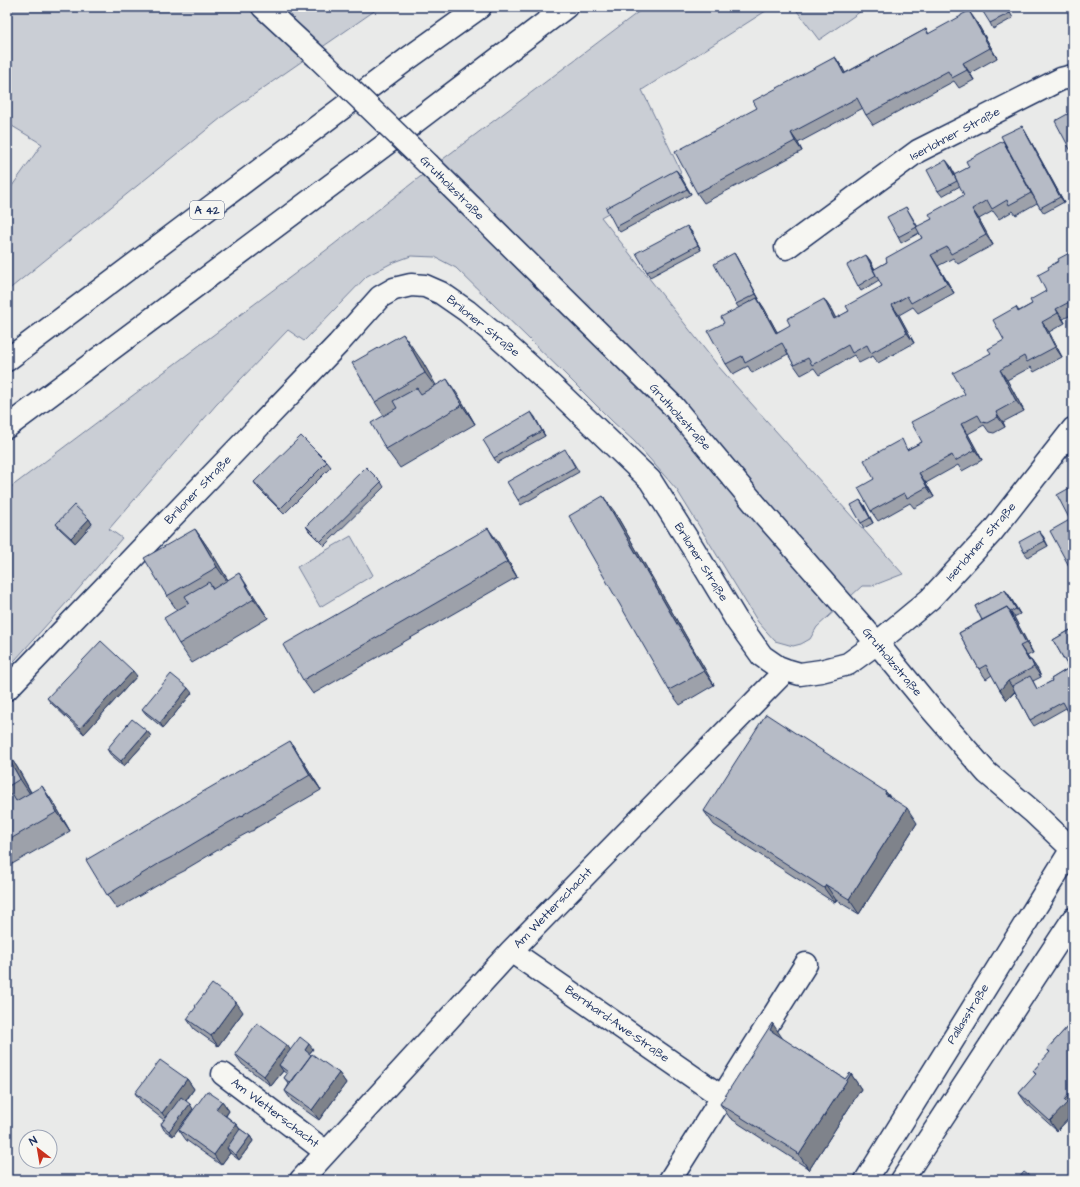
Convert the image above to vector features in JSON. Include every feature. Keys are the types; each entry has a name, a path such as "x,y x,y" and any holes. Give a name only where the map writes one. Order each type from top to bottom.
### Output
{"main road":[{"name":"Grutholzstraße","path":"264,7 429,165 673,406 754,503 877,643 927,704 987,773 1073,848"},
{"name":"A 42","path":"7,360 406,60 480,7"},
{"path":"7,427 390,141 566,7"},
{"name":"Iserlohner Straße","path":"786,248 918,151 1060,79 1073,76"},
{"name":"Briloner Straße","path":"7,689 338,344 380,297 394,289 411,285 425,286 441,293 467,311 552,386 650,480 737,620 762,656 778,667 800,674 821,672 848,664 877,643"},
{"name":"Iserlohner Straße","path":"877,643 930,599 961,566 992,532 1073,430"},
{"name":"Am Wetterschacht","path":"301,1180 511,951 786,670"},
{"name":"Pallasstraße","path":"866,1180 1073,848"},
{"path":"902,1180 1073,919"},
{"name":"Bernhard-Awe-Straße","path":"511,951 722,1097"},
{"path":"670,1180 806,964"},
{"name":"Am Wetterschacht","path":"223,1074 326,1152"}],"shaded area":[{"path":"7,7 380,7 226,114 7,291 7,193 42,144 7,123"},
{"path":"645,7 772,7 642,90 681,172 601,217 718,366 903,574 872,586 862,586 817,627 810,639 801,644 793,646 775,641 758,622 677,490 634,441 456,268 435,257 411,256 392,263 367,276 304,341 288,330 216,405 109,529 122,538 7,669 7,490 333,245 443,159"},
{"path":"794,7 867,7 819,40"},
{"path":"351,536 373,575 320,607 297,567"}],"building":[{"path":"980,7 1007,7 1010,13 990,23"},
{"path":"969,11 990,48 963,63 967,70 952,78 948,71 866,115 857,98 791,133 795,141 697,193 675,152 757,108 753,101 835,57 844,74 926,29 928,34"},
{"path":"1073,111 1073,155 1055,121"},
{"path":"1022,126 1060,197 1040,208 1001,136"},
{"path":"1003,141 1031,193 1009,205 1007,200 992,209 987,200 972,209 986,235 951,254 947,247 931,255 947,283 911,303 907,296 892,305 907,333 871,353 867,345 852,353 848,345 812,365 808,358 794,365 782,343 745,363 742,356 726,364 708,331 724,323 721,317 757,298 776,333 790,325 787,319 824,299 834,319 849,311 846,306 882,286 873,270 887,262 886,258 922,238 916,227 932,219 929,214 964,195 954,175 969,167 966,161"},
{"path":"946,160 957,181 938,191 927,170"},
{"path":"676,170 687,189 616,227 606,208"},
{"path":"906,207 917,227 898,237 887,217"},
{"path":"687,226 698,245 647,272 636,253"},
{"path":"1073,251 1073,300 1056,309 1058,313 1042,322 1055,347 1027,362 1024,356 1000,370 1016,401 996,412 998,417 987,423 982,422 978,415 961,424 975,450 955,461 952,455 919,473 927,487 907,498 904,493 871,511 858,488 874,479 864,460 902,439 907,450 922,442 911,422 965,394 953,373 991,353 988,349 1004,340 993,320 1016,307 1018,312 1032,304 1030,300 1046,291 1038,275 1059,261 1058,259"},
{"path":"734,253 756,294 736,304 714,264"},
{"path":"866,255 876,275 858,286 847,265"},
{"path":"403,334 425,373 375,402 352,363"},
{"path":"447,379 462,405 386,449 371,423 397,408 393,401 417,388 421,394"},
{"path":"531,412 542,431 494,458 483,440"},
{"path":"301,436 327,462 280,509 254,482"},
{"path":"565,449 575,467 518,500 507,482"},
{"path":"366,467 381,482 321,541 306,526"},
{"path":"1073,486 1073,518 1070,520 1057,495"},
{"path":"603,496 704,671 669,690 569,516"},
{"path":"860,500 870,518 861,523 851,505"},
{"path":"74,505 89,519 71,538 56,524"},
{"path":"1073,518 1073,566 1070,568 1050,531"},
{"path":"488,528 507,562 303,680 283,645"},
{"path":"195,529 217,567 167,596 144,558"},
{"path":"1039,531 1045,541 1024,552 1019,542"},
{"path":"239,573 254,599 179,644 164,618 189,603 185,596 209,582 213,589"},
{"path":"1005,590 1016,609 1010,612 1007,607 982,620 975,606"},
{"path":"1007,607 1026,643 1020,646 1029,661 1031,660 1034,667 1008,681 1000,690 986,665 979,669 959,633"},
{"path":"1072,629 1073,720 1063,702 1030,720 1012,686 1030,676 1037,689 1052,681 1051,679 1069,668 1053,640"},
{"path":"101,641 133,671 80,728 47,698"},
{"path":"171,674 188,688 160,723 142,709"},
{"path":"766,714 886,792 885,794 907,808 849,899 826,885 824,888 704,811"},
{"path":"132,719 147,731 121,761 107,749"},
{"path":"290,741 310,775 244,814 242,817 241,816 228,823 107,895 86,860"},
{"path":"7,756 20,779 7,787"},
{"path":"42,786 57,812 7,841 7,797 12,794 16,801"},
{"path":"212,984 236,1002 211,1036 187,1019"},
{"path":"257,1023 287,1045 264,1076 235,1054"},
{"path":"772,1023 773,1024 770,1030 845,1079 850,1073 851,1074 799,1155 720,1104"},
{"path":"1071,1023 1073,1025 1073,1090 1064,1100 1067,1103 1050,1121 1019,1093 1036,1074 1033,1071 1050,1052 1047,1049"},
{"path":"300,1037 309,1044 305,1050 311,1055 290,1083 284,1078 288,1072 279,1065"},
{"path":"312,1054 339,1073 312,1110 285,1091"},
{"path":"160,1060 187,1079 162,1113 135,1093"},
{"path":"207,1091 222,1101 216,1109 236,1124 214,1155 179,1130"},
{"path":"181,1097 190,1104 169,1131 161,1124"},
{"path":"240,1129 250,1136 236,1155 227,1148"},
{"path":"1024,1172 1035,1180 1017,1180"}]}
